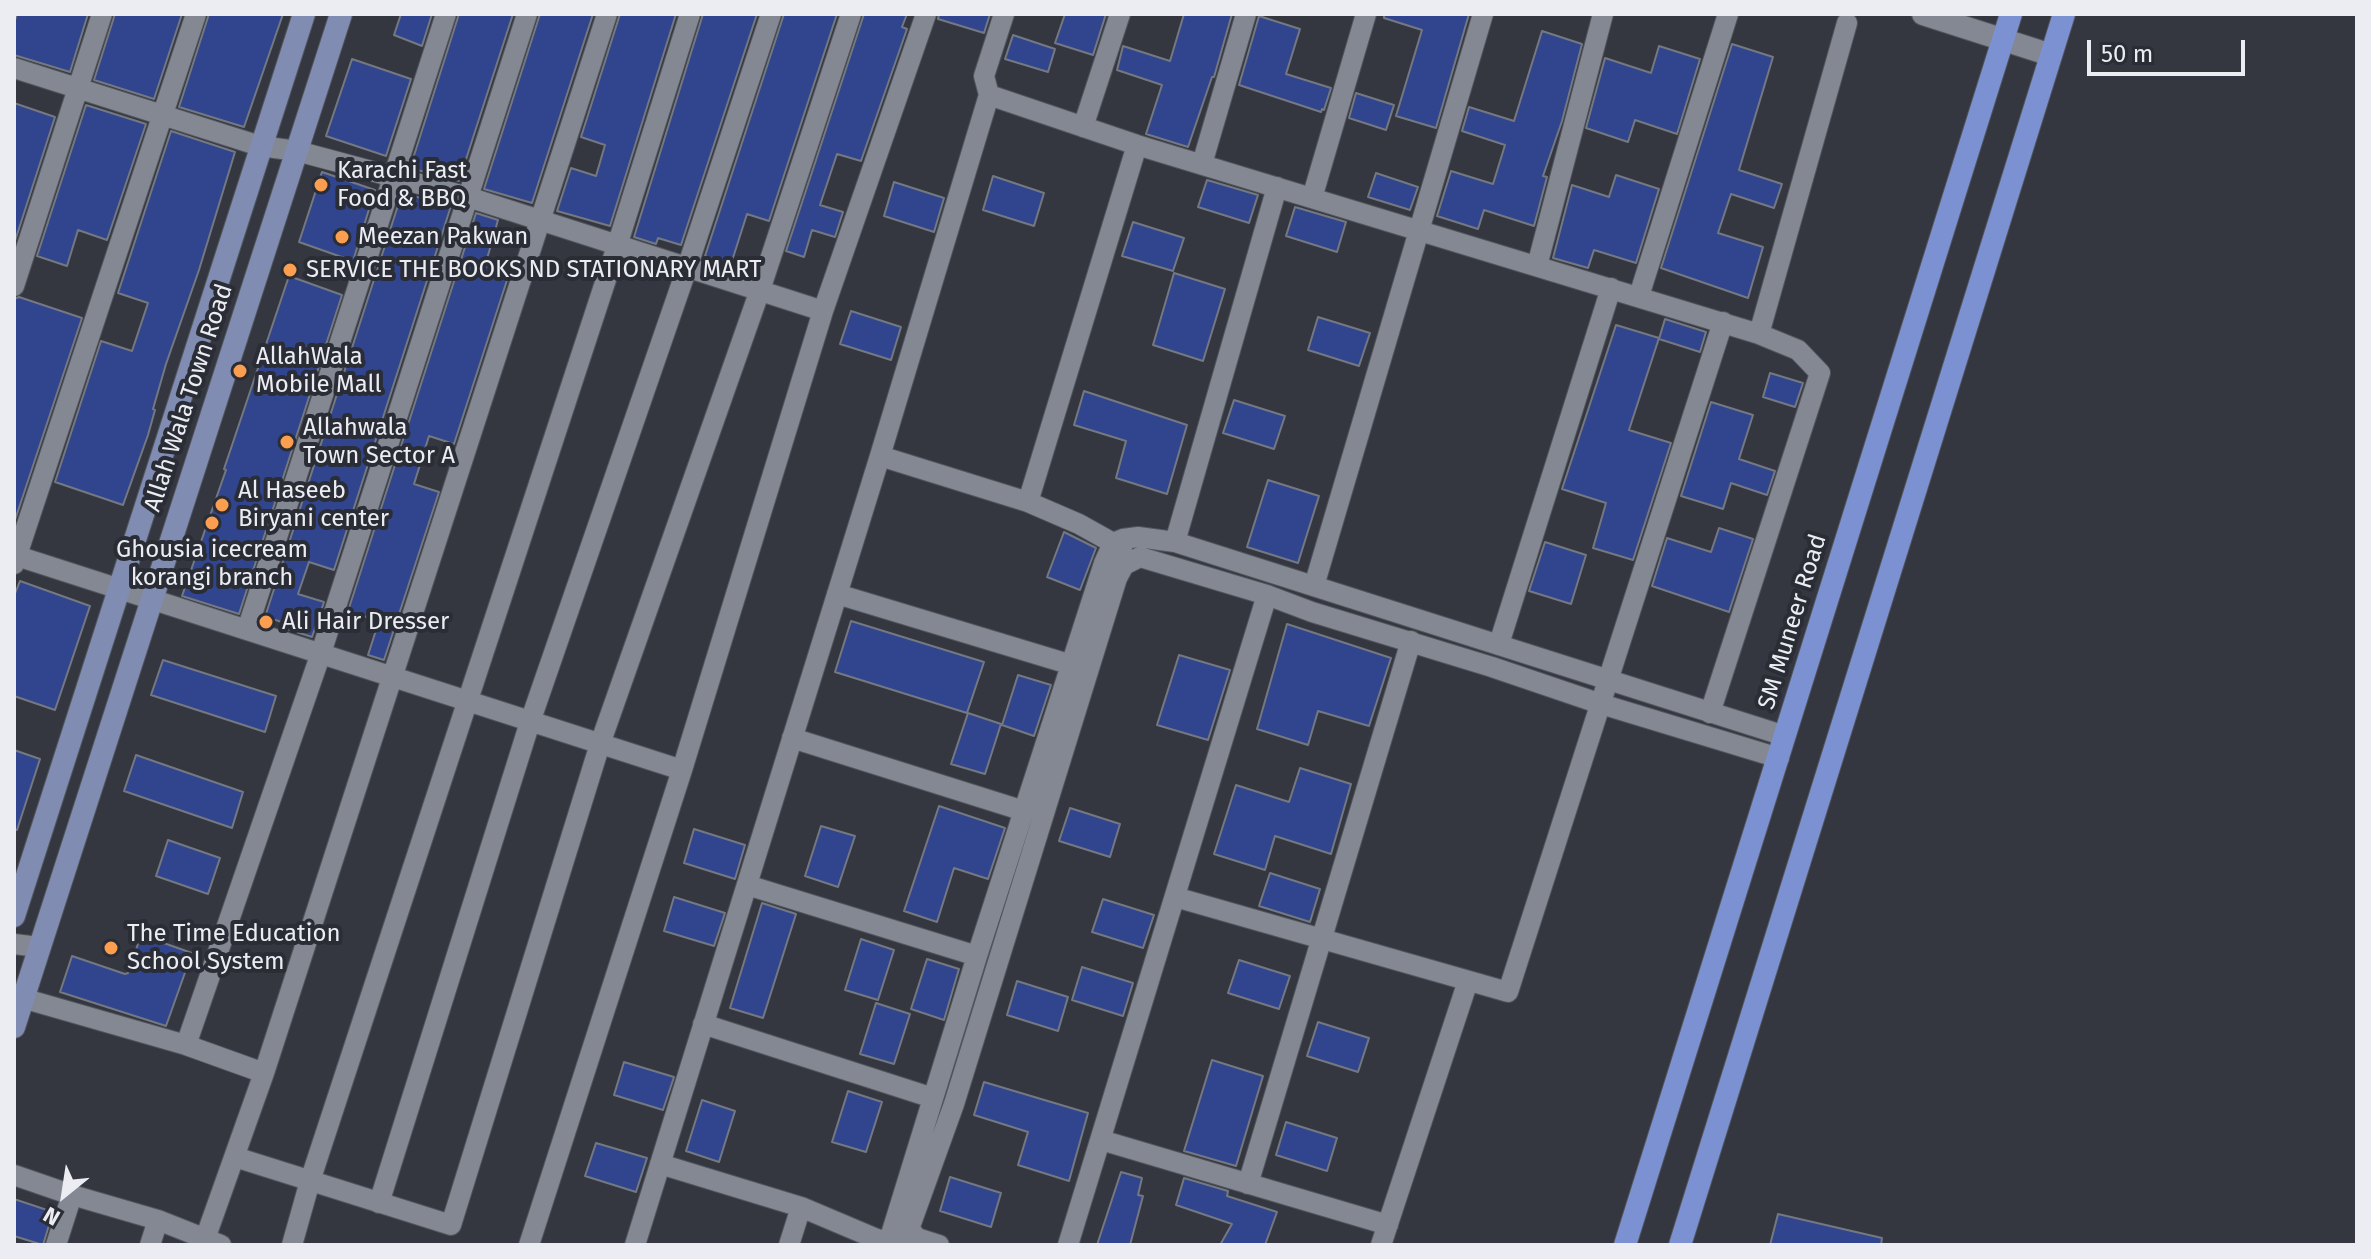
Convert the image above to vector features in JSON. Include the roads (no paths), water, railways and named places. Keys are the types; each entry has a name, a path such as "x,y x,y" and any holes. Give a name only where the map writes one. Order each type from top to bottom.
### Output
{"main road":[{"name":"Allah Wala Town Road","path":"14,916 304,14"},
{"name":"Allah Wala Town Road","path":"14,1027 341,14"},
{"name":"SM Muneer Road","path":"1625,1245 2011,14"},
{"path":"1680,1245 2051,55 2057,16"}],"street":[{"path":"14,286 102,14"},
{"path":"196,14 15,558 682,770"},
{"path":"247,630 446,14"},
{"path":"186,1045 321,653 527,14"},
{"path":"14,1175 158,1220 213,1242 235,1157 607,14"},
{"path":"292,1245 310,1181 617,246 690,14"},
{"path":"379,1203 530,722 771,14"},
{"path":"235,1157 451,1225 600,744 760,290 851,14"},
{"path":"529,1245 682,770 823,311 926,14"},
{"path":"635,1245 989,95 984,76 1004,14"},
{"path":"1083,127 1120,14"},
{"path":"1202,164 1246,14"},
{"path":"1312,198 1366,14"},
{"path":"1314,586 1483,14"},
{"path":"1537,266 1603,14"},
{"path":"1639,296 1728,14"},
{"path":"1923,14 2051,55"},
{"path":"1759,334 1847,23"},
{"path":"14,68 260,146 297,151 468,197 823,311"},
{"path":"989,95 1137,145 1723,322 1798,350 1820,373 1710,713"},
{"path":"1028,502 1137,145"},
{"path":"1175,542 1277,187"},
{"path":"1499,644 1611,288"},
{"path":"1175,897 1508,992 1723,322"},
{"path":"880,456 1028,502 1079,524 1140,557 1779,758"},
{"path":"939,1245 913,1235 909,1229 954,1104 1080,667 1104,563 1113,543 1138,537 1175,542 1785,736"},
{"path":"890,1243 1024,811 1117,578 1124,565 1140,557"},
{"path":"837,594 1080,667"},
{"path":"1068,1245 1267,595"},
{"path":"1248,1184 1411,641"},
{"path":"792,738 1024,811"},
{"path":"747,885 977,956"},
{"path":"14,944 39,947"},
{"path":"1381,1245 1468,981"},
{"path":"22,998 186,1045 264,1073"},
{"path":"703,1024 933,1098"},
{"path":"1101,1140 1388,1225"},
{"path":"660,1164 801,1207 879,1240 890,1243 913,1235"},
{"path":"56,1245 72,1195"},
{"path":"789,1245 801,1207"},
{"path":"150,1245 158,1220"}],"place":[{"name":"Karachi Fast Food & BBQ","path":"321,185"},
{"name":"Meezan Pakwan","path":"342,237"},
{"name":"SERVICE THE BOOKS ND STATIONARY MART","path":"290,270"},
{"name":"AllahWala Mobile Mall","path":"240,371"},
{"name":"Allahwala Town Sector A","path":"287,442"},
{"name":"Al Haseeb Biryani center","path":"222,505"},
{"name":"Ghousia icecream korangi branch","path":"212,523"},
{"name":"Ali Hair Dresser","path":"266,622"},
{"name":"The Time Education School System","path":"111,948"}]}
